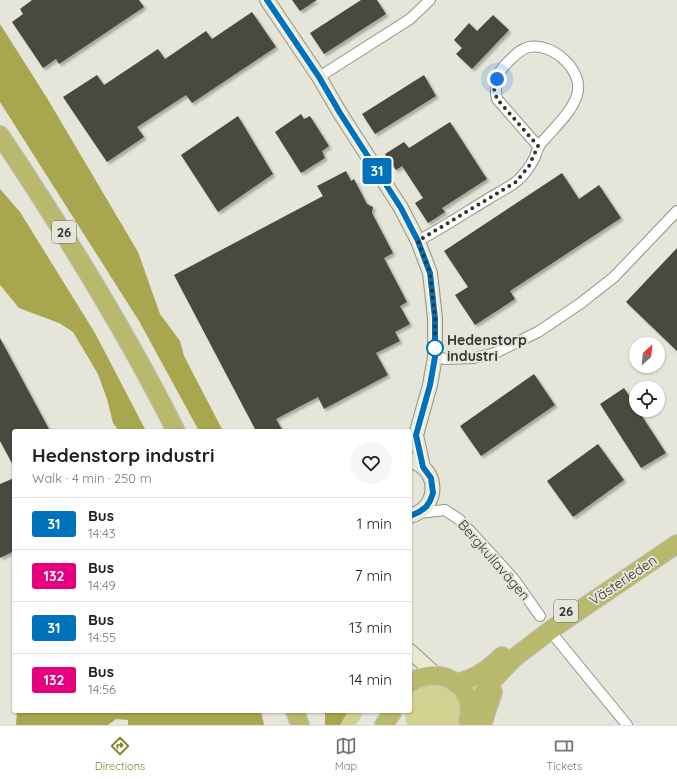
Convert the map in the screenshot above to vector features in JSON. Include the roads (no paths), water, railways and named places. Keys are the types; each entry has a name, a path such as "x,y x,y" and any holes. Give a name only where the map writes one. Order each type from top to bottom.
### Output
{"highway":[{"name":"26","path":"0,135 85,266 124,332 175,429"},
{"name":"26","path":"0,151 77,271 117,337 165,429"},
{"name":"Västerleden","path":"455,682 467,681 478,676 528,637 677,536"},
{"name":"Västerleden","path":"472,722 491,697 503,669 514,658 531,644 677,544"},
{"path":"412,682 424,676 436,675 446,677 455,682"},
{"name":"26","path":"455,682 461,688 468,701 472,722"},
{"path":"285,713 288,725"},
{"path":"296,713 300,725"},
{"path":"384,725 392,713"},
{"path":"397,713 399,725"}],"street":[{"path":"267,0 319,77 340,113 401,208 418,241 430,273 435,318 435,357 430,385 413,439 416,464 431,478 433,493 445,510"},
{"path":"319,77 410,19 430,0"},
{"path":"418,241 516,182 529,166 538,146 573,105 578,93 578,83 568,62 550,49 540,46 530,46 521,50 505,65 497,79 494,89 500,103 538,146"},
{"path":"435,357 446,359 474,358 495,353 538,332 581,303 614,277 677,211"},
{"path":"415,514 428,504 433,493"},
{"name":"Bergkullavägen","path":"415,514 445,510 460,520 513,578 540,616"},
{"path":"556,637 627,725"},
{"path":"412,653 436,675"}],"place":[{"name":"Hedenstorp industri","path":"435,348"}]}
